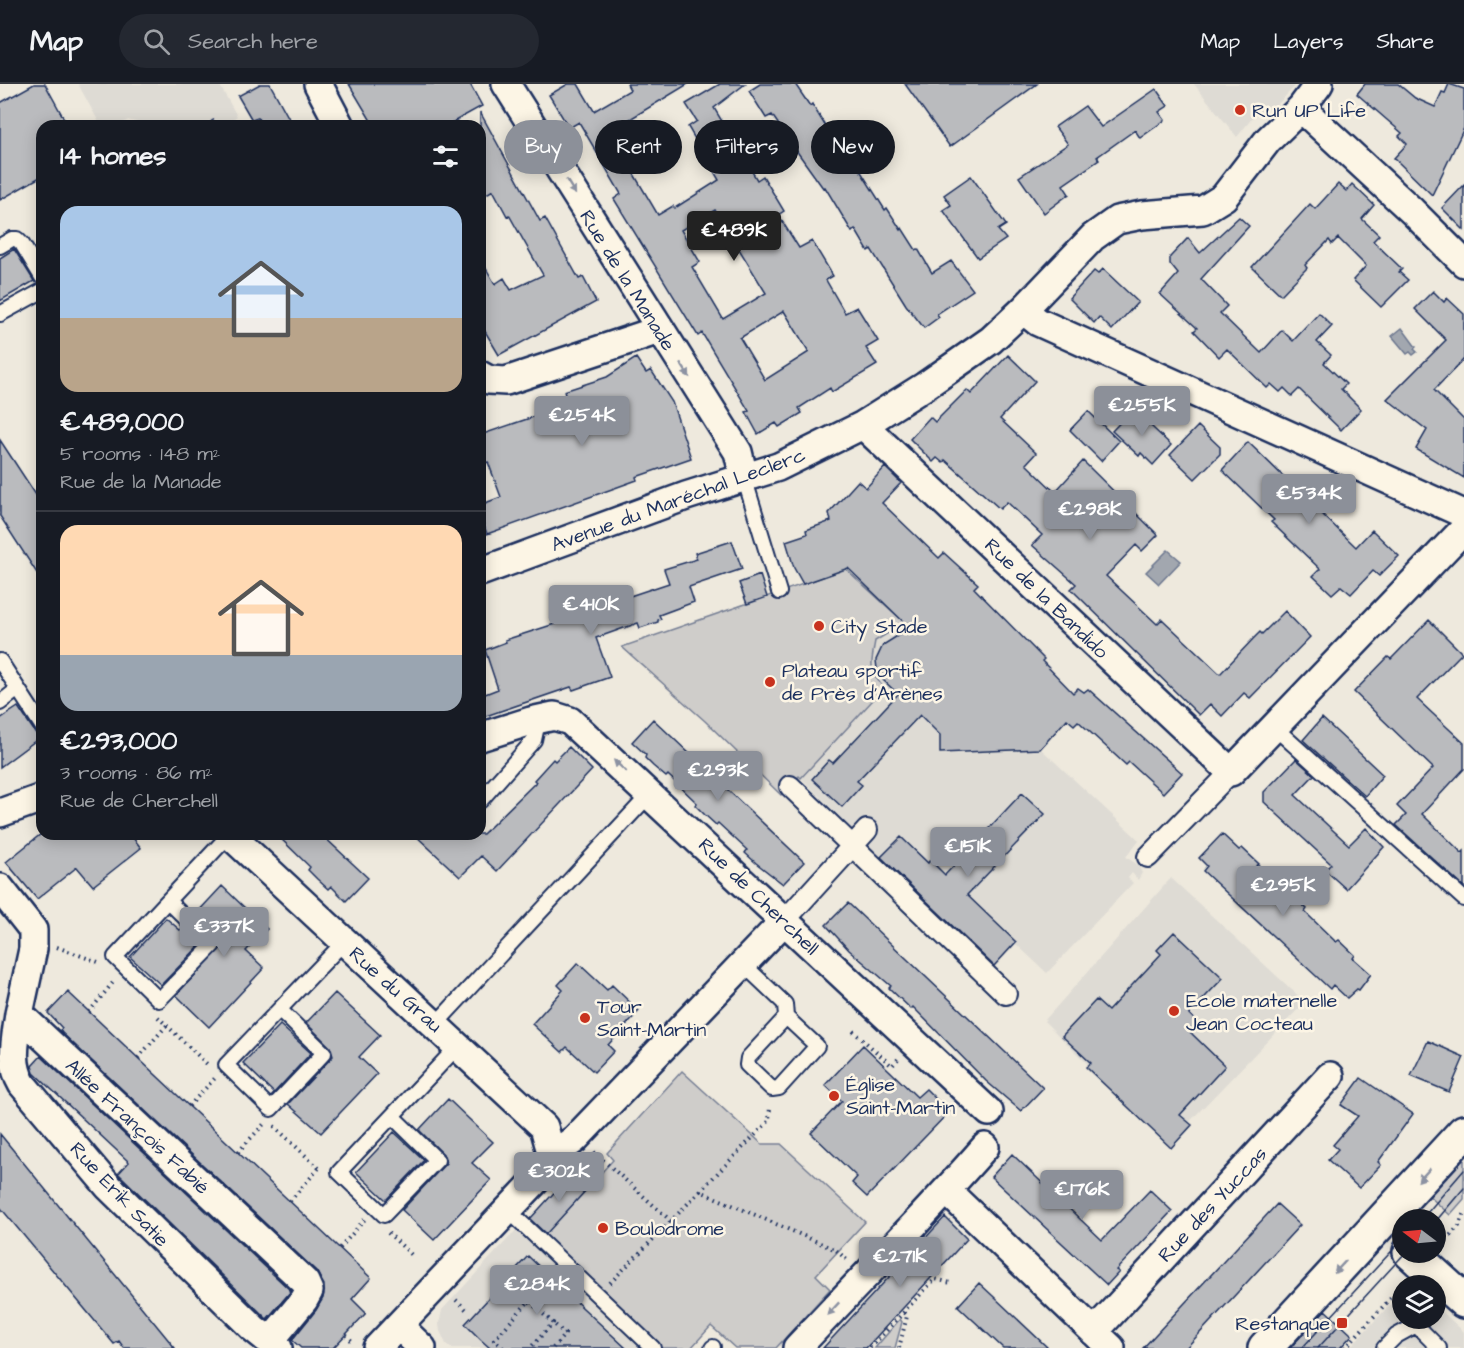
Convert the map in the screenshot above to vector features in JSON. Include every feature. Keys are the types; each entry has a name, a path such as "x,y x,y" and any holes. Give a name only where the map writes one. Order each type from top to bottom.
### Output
{"main road":[{"path":"1265,1348 1391,1235 1464,1132"},
{"path":"1422,1263 1464,1301"}],"street":[{"path":"318,84 337,120"},
{"name":"Rue de la Manade","path":"506,84 738,452 744,477"},
{"name":"Avenue du Maréchal Leclerc","path":"486,570 686,496 778,467 863,425 925,386 991,340 1093,237 1117,220 1142,215 1203,210 1224,197 1268,140 1301,108 1319,84"},
{"path":"1301,108 1412,211 1464,263"},
{"path":"1023,310 1038,322 1464,514"},
{"path":"486,378 506,381 660,330"},
{"name":"Rue de la Bandido","path":"863,425 1231,772"},
{"path":"1148,857 1464,529"},
{"name":"Rue de Cherchell","path":"486,735 554,716 570,721 786,920 817,952 989,1112"},
{"path":"790,786 1006,994"},
{"path":"0,813 36,800"},
{"path":"377,1348 542,1174 551,1152 575,1139 786,920 867,830"},
{"name":"Rue du Grau","path":"236,840 544,1127 551,1152"},
{"path":"0,888 33,930 33,949 19,1014"},
{"name":"Allée François Fabié","path":"19,1014 305,1282 309,1291 274,1345"},
{"name":"Rue Erik Satie","path":"19,1014 14,1062 16,1075 22,1084 108,1186 253,1328 274,1345"},
{"name":"Rue des Yuccas","path":"947,1191 1103,1340 1330,1076"},
{"path":"798,1348 947,1191 985,1147"},
{"path":"399,1326 422,1348"}],"lane":[{"path":"0,246 12,239 17,239 36,267"},
{"path":"0,314 36,294"},
{"path":"744,477 779,592"},
{"path":"0,661 36,717"},
{"path":"0,703 18,689"},
{"path":"486,794 534,740 536,730 531,721"},
{"path":"1274,727 1464,899"},
{"path":"435,1025 650,794"},
{"path":"168,901 213,945 159,1000 115,957 224,840"},
{"path":"280,1010 324,1053 271,1109 226,1065 344,942"},
{"path":"743,964 785,1004 786,1017 817,1046 779,1088 772,1089 747,1065 748,1058 786,1017"},
{"path":"392,1116 437,1160 384,1215 339,1172 458,1046"},
{"path":"508,1209 653,1348"},
{"path":"1384,1348 1396,1336 1416,1325 1439,1348"}],"path":[{"path":"89,1012 117,978"},
{"path":"138,1058 167,1025"},
{"path":"853,1031 892,1066 899,1058"},
{"path":"189,1106 218,1074"},
{"path":"598,1295 769,1121 772,1089"},
{"path":"238,1152 268,1120"},
{"path":"589,1147 671,1221"},
{"path":"290,1201 319,1168"},
{"path":"700,1191 836,1250 865,1275"},
{"path":"1446,1240 1459,1226 1464,1212"},
{"path":"340,1248 369,1215"},
{"path":"870,1348 934,1279 951,1283"},
{"path":"451,1295 469,1312"},
{"path":"1344,1348 1392,1297"},
{"path":"503,1348 494,1340 529,1301 565,1334 553,1348"},
{"path":"899,1348 907,1316 903,1312"},
{"path":"534,1348 532,1346 553,1323"}],"shaded area":[{"path":"78,84 219,84 237,116 231,120 98,120"},
{"name":"Run UP Life","path":"1194,84 1297,84 1278,104 1253,117 1237,137"},
{"path":"1402,328 1416,347 1414,349 1417,352 1413,355 1410,352 1407,354 1392,336"},
{"path":"1168,550 1181,561 1159,584 1146,572"},
{"name":"Plateau sportif de Près d'Arènes","path":"846,569 917,634 898,627 875,641 872,666 875,676 884,688 801,778 799,776 781,795 705,721 622,647"},
{"path":"898,627 917,634 1139,840 1126,857 1138,865 1142,873 1138,880 1132,873 1128,878 1133,883 1047,973 1016,944 995,967 801,778 884,689 873,676 871,660 875,641"},
{"name":"Ecole maternelle Jean Cocteau","path":"1171,878 1305,1002 1168,1144 1044,1021"},
{"path":"682,1071 762,1144 781,1144 865,1222 816,1275 830,1289 776,1348 735,1348 711,1326 691,1348 661,1348 541,1238 613,1160 607,1153"},
{"path":"1464,1156 1464,1199 1450,1215 1428,1195"},
{"path":"519,1227 646,1348 451,1348 446,1344 439,1324 442,1310"},
{"path":"1392,1303 1392,1329 1446,1329 1446,1315 1464,1332 1464,1348 1349,1348"},
{"path":"900,1319 902,1322 895,1348 875,1348"}],"building":[{"path":"34,84 45,84 65,120 36,120 36,179 0,200 0,103"},
{"path":"260,84 270,84 290,120 259,120 258,118 252,120 238,96"},
{"path":"349,84 470,84 482,106 457,120 370,120"},
{"path":"568,84 578,84 594,111 630,90 627,84 688,84 628,120 595,120 595,149 583,129 583,120 564,120 549,95"},
{"path":"720,84 745,84 714,108 721,120 696,120 686,104"},
{"path":"760,84 795,84 810,106 812,104 822,120 811,120 811,171 799,154 799,120 775,120 772,115 766,118 749,91"},
{"path":"905,84 1037,84 950,147"},
{"path":"1365,84 1398,84 1415,98 1435,107 1442,92 1445,93 1449,84 1464,89 1464,128 1432,195 1394,158 1407,144 1399,136 1402,133 1357,94"},
{"path":"1156,89 1168,106 1159,112 1165,120 1140,138 1135,130 1097,157 1099,160 1063,185 1069,194 1044,213 1019,177 1068,144 1055,127 1085,106 1101,127"},
{"path":"486,123 504,156 504,174 514,174 540,221 545,218 579,279 583,277 596,302 499,355 486,333 486,268 495,284 504,278 511,290 543,275 509,215 507,216 493,190 486,194"},
{"path":"694,123 694,137 688,127"},
{"path":"609,174 634,174 658,215 673,206 675,208 719,180 715,174 753,174 757,180 763,176 784,211 778,215 799,248 812,241 833,276 826,280 845,313 857,307 878,341 866,348 877,365 832,392 830,388 799,408 802,413 779,427 776,423 758,434 746,412 749,411 702,333 698,336 614,199 621,194","holes":["715,210 766,293 723,319 692,267 700,262 681,230","784,311 809,352 765,380 740,338"]},
{"path":"813,174 862,174 885,210 887,208 916,250 918,249 932,273 951,261 973,290 937,314 939,317 924,328 906,305 871,249 868,251 855,229 852,232 825,187 823,188"},
{"path":"971,176 1006,225 998,230 1006,239 978,258 943,210 951,205 944,195"},
{"path":"1338,184 1346,191 1352,184 1374,205 1362,219 1379,235 1373,241 1402,269 1399,272 1408,280 1381,307 1353,280 1366,266 1338,238 1332,244 1329,240 1305,265 1307,268 1281,295 1252,267 1310,204 1315,209"},
{"path":"1464,185 1464,230 1442,208"},
{"path":"1239,217 1249,226 1201,279 1227,306 1220,313 1261,353 1282,330 1293,341 1319,313 1332,326 1317,342 1331,355 1324,363 1346,384 1341,389 1361,409 1341,430 1299,389 1292,396 1284,388 1280,392 1271,384 1267,388 1227,349 1219,357 1194,331 1197,328 1160,294 1178,274 1170,264 1170,257 1188,238 1200,253"},
{"path":"14,249 34,281 0,301 0,258"},
{"path":"1103,269 1138,302 1112,330 1099,317 1094,323 1069,298 1094,271 1098,274"},
{"path":"1433,291 1444,302 1447,298 1464,314 1464,359 1434,390 1464,420 1464,478 1416,449 1427,430 1387,399 1446,340 1415,309"},
{"path":"1008,355 1035,381 1000,419 1036,453 1026,464 1055,492 1083,461 1158,535 1142,551 1136,545 1106,576 1157,624 1162,619 1220,674 1260,632 1262,634 1285,611 1310,637 1250,698 1244,693 1222,716 1210,704 1199,715 1071,589 1076,584 1032,545 1042,535 1007,502 1000,509 945,460 943,463 937,458 933,462 910,439 930,417 935,422 967,390 971,394"},
{"path":"636,358 646,373 651,370 672,402 691,458 487,534 486,503 501,497 488,462 486,463 486,433 560,408 567,403 564,391 607,377"},
{"path":"1133,409 1171,445 1153,465 1141,453 1139,456 1112,431"},
{"path":"1088,411 1119,441 1101,461 1070,430"},
{"path":"1198,426 1220,447 1220,454 1195,479 1170,455"},
{"path":"0,440 36,495 36,572 0,516"},
{"path":"1248,442 1356,547 1372,530 1399,556 1379,576 1373,571 1351,594 1341,586 1332,594 1313,576 1320,569 1222,470"},
{"path":"885,467 901,483 882,503 939,558 944,553 978,584 974,588 1044,659 1042,661 1073,693 1078,688 1084,692 1088,689 1182,773 1163,793 1129,762 1126,765 1078,721 1074,725 1067,719 1040,749 940,753 940,735 920,715 857,781 862,785 842,807 812,779 829,760 833,763 898,694 882,679 876,660 883,645 910,628 848,568 803,584 794,568 786,541 807,534 806,530 831,521 829,513 858,481 866,488"},
{"path":"732,541 742,569 689,587 694,602 659,615 661,619 658,622 640,628 638,623 596,638 610,677 573,690 571,687 486,716 486,694 498,689 486,650 506,642 505,640 595,611 592,603 616,595 618,600 669,583 664,569 697,559 695,553"},
{"path":"760,575 767,597 747,604 739,583"},
{"path":"1429,620 1462,653 1417,699 1464,743 1464,769 1422,814 1462,853 1464,851 1464,887 1396,825 1406,815 1397,806 1433,768 1354,692 1388,657 1391,659"},
{"path":"18,707 36,734 36,740 0,767 0,719"},
{"path":"1322,718 1383,775 1365,796 1303,740"},
{"path":"653,719 804,862 783,884 745,853 747,850 718,823 716,825 705,815 695,805 697,803 668,775 666,777 653,766 645,758 646,755 632,742"},
{"path":"569,747 592,770 497,871 481,856 460,877 420,840 486,840 486,831 536,782 534,780 553,759 555,761"},
{"path":"1296,759 1314,775 1295,795 1349,845 1366,828 1384,847 1346,889 1325,870 1331,864 1264,802 1264,792"},
{"path":"1022,793 1045,814 967,895 1016,942 994,966 881,857 901,837 928,863 930,860 945,875"},
{"path":"1222,834 1239,850 1242,848 1259,864 1256,866 1288,896 1290,894 1307,909 1305,912 1336,942 1339,940 1355,955 1353,958 1371,974 1359,990 1357,989 1347,998 1333,985 1330,989 1203,871 1207,866 1199,858"},
{"path":"36,838 36,840 135,840 141,848 93,886 77,867 37,899 6,862"},
{"path":"282,840 327,840 368,878 346,901 331,886 328,889 317,879 308,870 310,867"},
{"path":"222,886 267,929 246,951 264,968 209,1027 176,995 221,948 220,939 195,915"},
{"path":"848,903 1043,1088 1021,1111 986,1081 913,1007 911,1009 889,988 891,986 849,950 826,925"},
{"path":"166,918 180,930 183,928 200,945 161,985 130,957"},
{"path":"1174,932 1223,978 1189,1014 1198,1023 1189,1031 1225,1066 1180,1115 1192,1125 1171,1148 1086,1067 1091,1063 1062,1036 1096,1000 1108,1011 1161,954 1157,950"},
{"name":"Tour Saint-Martin","path":"578,963 607,990 612,985 639,1011 608,1045 614,1051 594,1072 567,1047 562,1052 532,1024 563,990 558,985"},
{"path":"68,992 371,1278 352,1299 366,1313 333,1348 301,1348 292,1340 323,1298 324,1285 316,1271 62,1033 60,1030 62,1028 48,1013"},
{"path":"335,993 380,1035 359,1057 377,1074 321,1133 288,1104 333,1056 330,1047 306,1023"},
{"path":"280,1025 311,1053 274,1093 243,1063"},
{"path":"1428,1041 1464,1057 1449,1092 1411,1076"},
{"path":"863,1045 917,1097 926,1089 949,1112 867,1197 852,1183 857,1177 811,1133 842,1101 825,1085"},
{"path":"41,1056 291,1291 267,1319 118,1174 129,1162 34,1073 32,1066"},
{"path":"1361,1078 1413,1114 1378,1162 1381,1165 1359,1188 1328,1160 1338,1149 1333,1145 1358,1116 1341,1105"},
{"path":"448,1099 493,1142 472,1163 491,1180 434,1240 402,1210 446,1163 443,1154 419,1130"},
{"path":"394,1132 424,1160 386,1200 356,1172"},
{"path":"0,1134 175,1348 124,1348 119,1341 114,1344 0,1207"},
{"path":"1012,1154 1102,1240 1150,1190 1172,1211 1116,1270 1119,1272 1107,1285 991,1177"},
{"path":"572,1173 588,1188 546,1234 530,1219"},
{"path":"1277,1204 1300,1225 1186,1348 1143,1348"},
{"path":"945,1217 967,1239 866,1348 823,1348"},
{"path":"528,1256 626,1348 490,1348 481,1340 465,1324"},
{"path":"979,1283 1048,1348 1003,1348 958,1306"},
{"path":"1325,1310 1352,1335 1340,1348 1290,1348"}],"tram line":[{"path":"1430,1209 1464,1170"},
{"path":"1446,1209 1464,1188"},
{"path":"1302,1348 1392,1251"},
{"path":"1318,1348 1396,1263"}],"place":[{"name":"Run UP Life","path":"1240,110"},
{"name":"City Stade","path":"819,626"},
{"name":"Plateau sportif de Près d'Arènes","path":"770,682"},
{"name":"Ecole maternelle Jean Cocteau","path":"1174,1011"},
{"name":"Tour Saint-Martin","path":"585,1018"},
{"name":"Église Saint-Martin","path":"834,1096"},
{"name":"Boulodrome","path":"603,1228"},
{"name":"Restanque","path":"1342,1323"}]}
